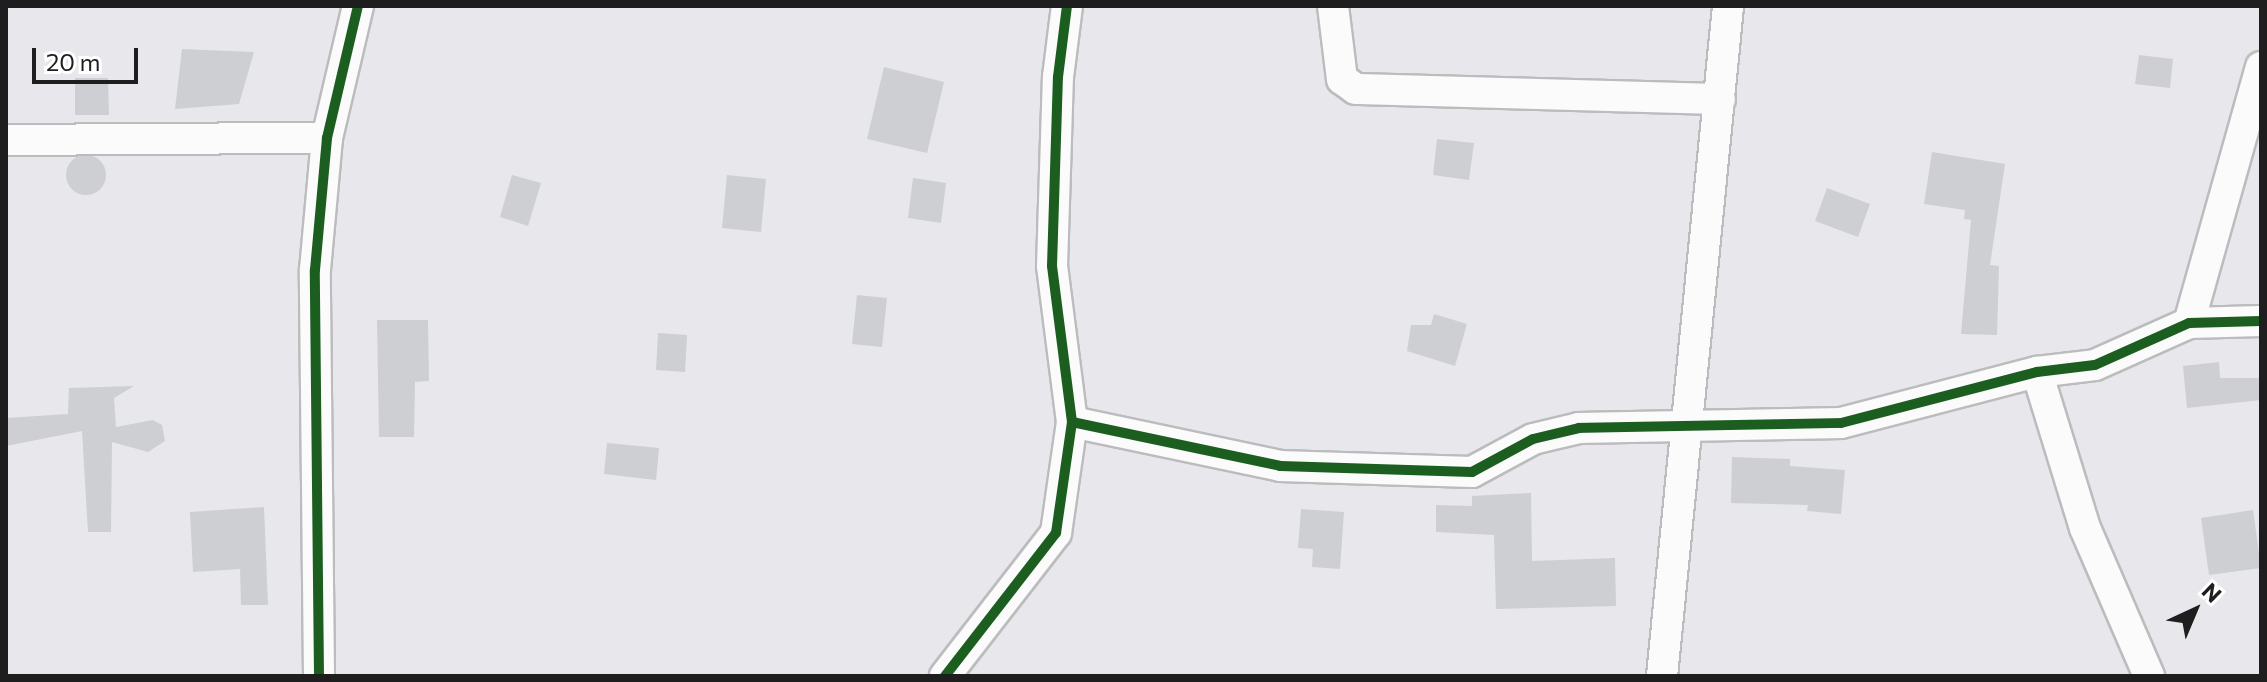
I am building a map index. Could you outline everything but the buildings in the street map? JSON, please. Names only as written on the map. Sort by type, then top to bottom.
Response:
[{"type":"street","points":[[319,676],[315,270],[327,138],[358,6]]},
{"type":"street","points":[[945,676],[1056,533],[1072,422],[1052,266],[1058,77],[1067,6]]},
{"type":"street","points":[[1333,6],[1342,79],[1356,89],[1720,99]]},
{"type":"street","points":[[1662,676],[1691,430],[1728,6]]},
{"type":"street","points":[[2189,323],[2261,67]]},
{"type":"street","points":[[6,140],[327,138]]},
{"type":"street","points":[[1072,422],[1280,466],[1472,472],[1533,439],[1579,428],[1627,424],[1691,430],[1841,423],[2037,372],[2095,365],[2189,323],[2261,321]]},
{"type":"street","points":[[2037,372],[2085,528],[2149,676]]},
{"type":"cycle path","points":[[319,676],[315,270],[327,138],[358,6]]},
{"type":"cycle path","points":[[945,676],[1056,533],[1072,422],[1052,266],[1058,77],[1067,6]]},
{"type":"cycle path","points":[[1072,422],[1280,466],[1472,472],[1533,439],[1579,428],[1841,423],[2037,372],[2095,365],[2189,323],[2261,321]]}]
